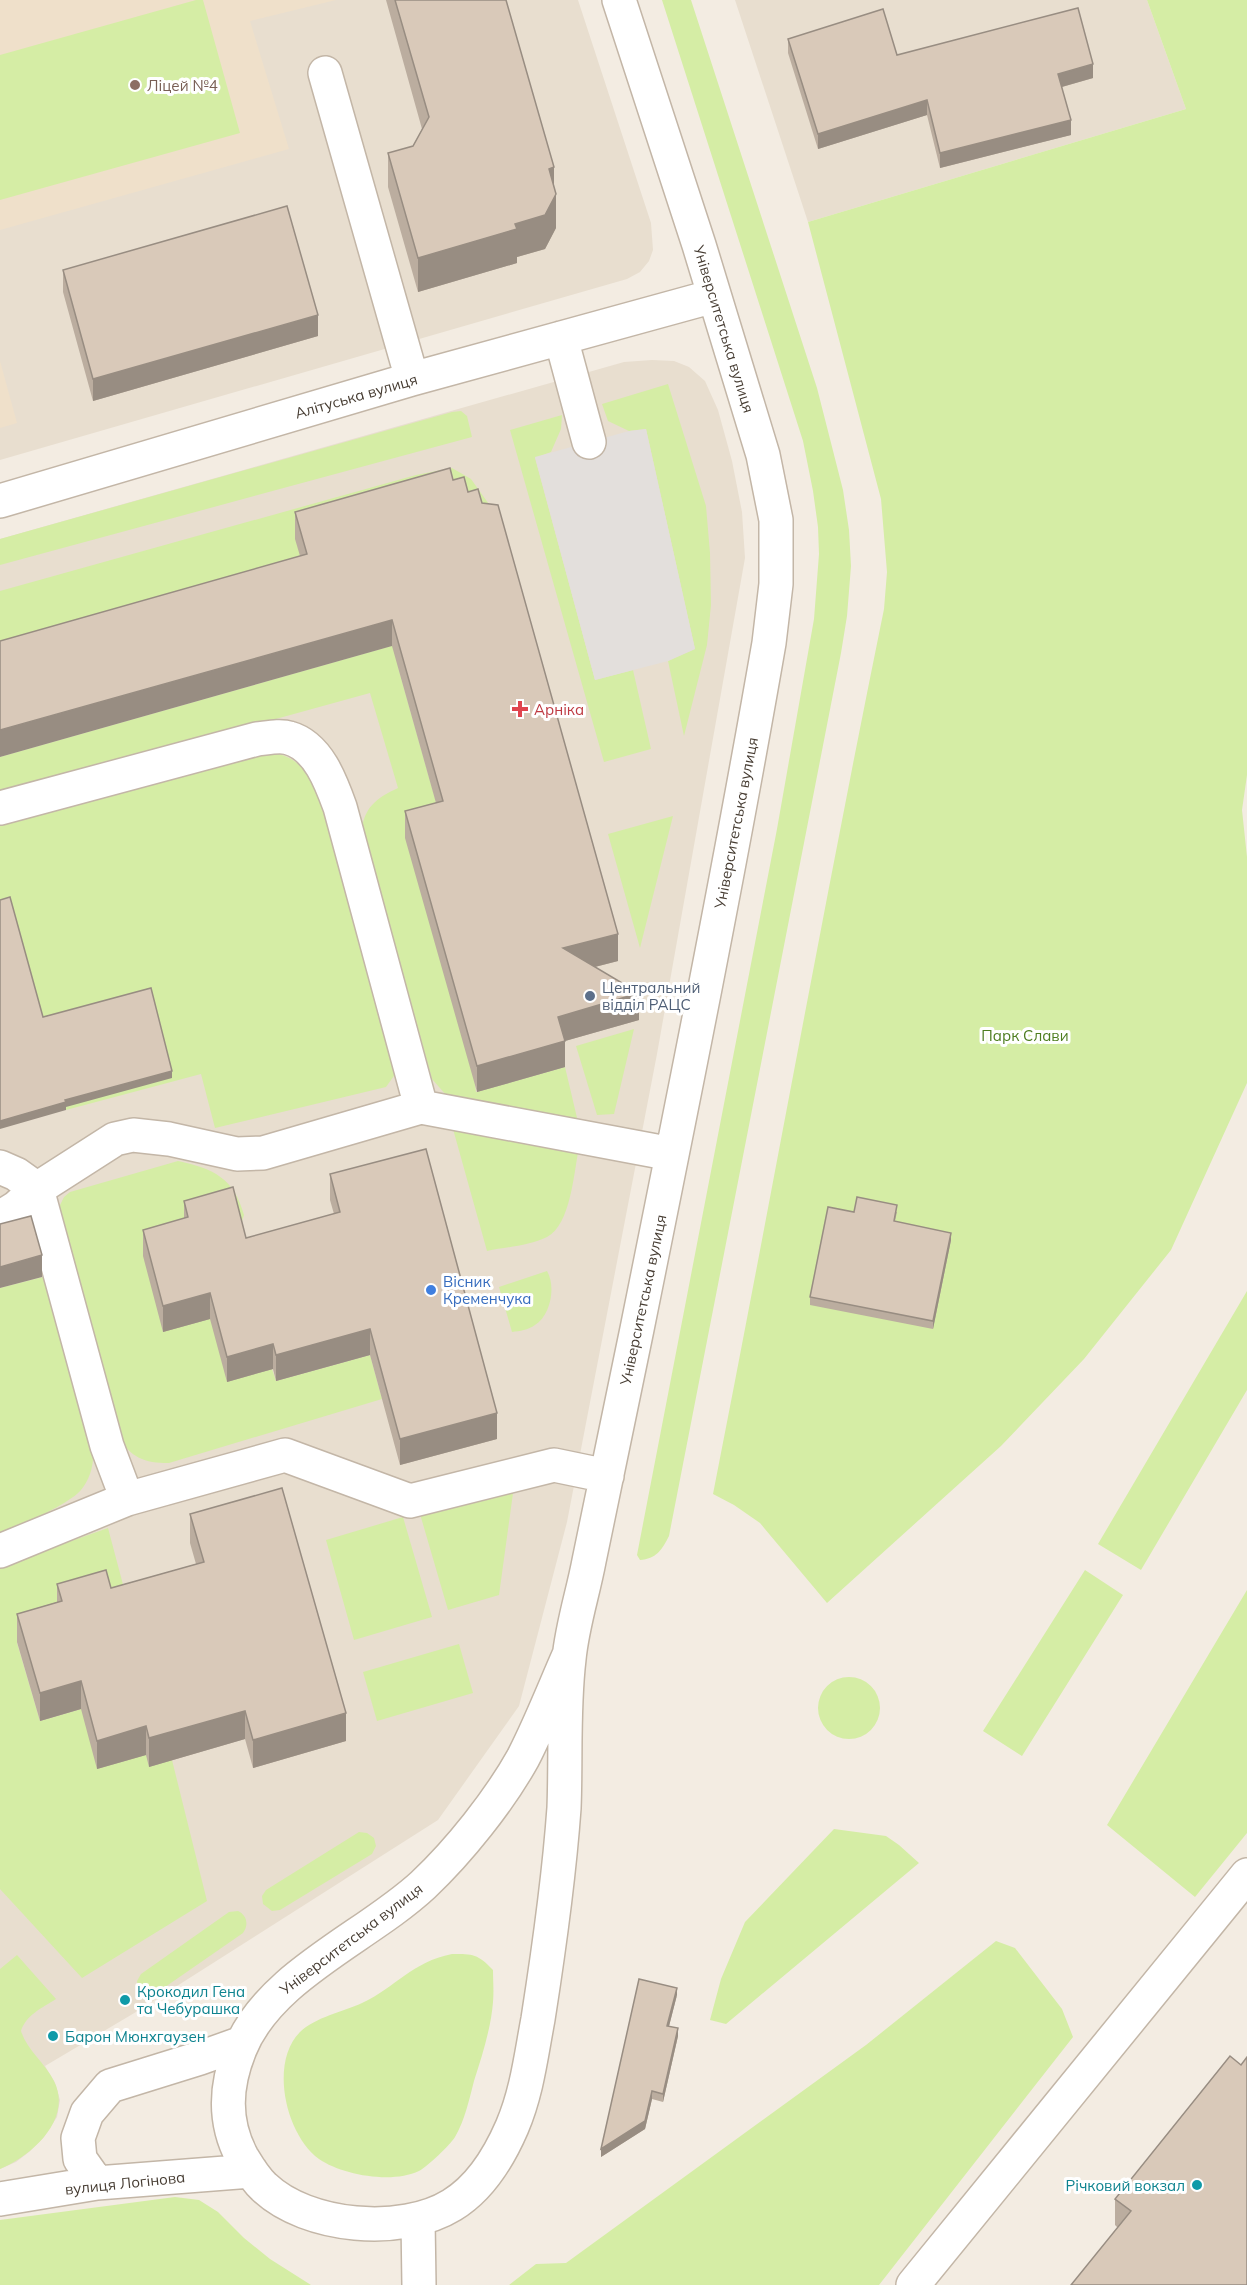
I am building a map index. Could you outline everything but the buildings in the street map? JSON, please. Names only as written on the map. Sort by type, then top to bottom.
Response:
[{"type":"street","name":"Університетська вулиця","points":[[569,1655],[525,1754],[497,1799],[444,1864],[398,1907],[280,1992],[242,2043],[227,2088],[231,2133],[251,2171],[264,2188],[282,2200],[336,2221],[360,2224],[388,2224],[418,2220],[452,2205],[474,2187],[495,2161],[512,2126],[525,2090],[548,1961],[563,1812],[569,1655],[672,1154],[769,644],[776,584],[776,520],[763,455],[619,0]]},
{"type":"street","points":[[325,73],[412,379]]},
{"type":"street","name":"Алітуська вулиця","points":[[0,500],[412,379],[714,296]]},
{"type":"street","points":[[561,338],[589,442]]},
{"type":"street","points":[[0,808],[257,739],[288,737],[302,743],[318,759],[330,779],[340,807],[421,1107]]},
{"type":"street","points":[[0,1218],[17,1207],[37,1189],[115,1139],[133,1135],[169,1139],[237,1154],[263,1153],[421,1107],[672,1154]]},
{"type":"street","points":[[0,1167],[16,1174],[37,1189],[107,1446],[127,1499]]},
{"type":"street","points":[[0,1551],[127,1499],[285,1455],[410,1501],[554,1465],[607,1476]]},
{"type":"street","points":[[913,2285],[1247,1875]]},
{"type":"street","points":[[97,2183],[80,2159],[78,2138],[87,2113],[110,2086],[242,2043]]},
{"type":"street","name":"вулиця Логінова","points":[[0,2199],[97,2183],[251,2171]]},
{"type":"street","points":[[418,2220],[419,2285]]},
{"type":"shaded area","points":[[0,0],[578,0],[651,223],[653,250],[649,261],[640,272],[627,279],[0,460]]},
{"type":"shaded area","name":"Ліцей №4","points":[[0,0],[336,0],[250,21],[289,149],[0,230]]},
{"type":"shaded area","points":[[735,0],[1147,0],[1186,109],[808,222]]},
{"type":"shaded area","points":[[0,361],[17,423],[0,428]]},
{"type":"shaded area","points":[[674,361],[689,367],[705,381],[718,410],[732,461],[742,512],[745,558],[657,1054],[567,1522],[519,1706],[438,1820],[136,2012],[45,2066],[55,2083],[60,2100],[57,2117],[44,2137],[29,2152],[16,2162],[0,2169],[0,539],[624,362]]},
{"type":"shaded area","points":[[646,429],[695,649],[668,661],[595,680],[535,457],[629,431]]},
{"type":"green space","name":"Ліцей №4","points":[[196,0],[203,0],[240,133],[0,200],[0,55]]},
{"type":"green space","points":[[662,0],[691,0],[817,388],[843,490],[851,566],[841,653],[669,1536],[658,1553],[640,1560],[637,1555],[777,829],[814,619],[819,554],[813,491],[803,441]]},
{"type":"green space","name":"Парк Слави","points":[[1147,0],[1247,0],[1247,775],[1242,810],[1247,857],[1247,1083],[1171,1250],[1084,1359],[1001,1446],[827,1603],[760,1523],[713,1494],[884,609],[887,572],[881,499],[808,222],[1186,109]]},
{"type":"green space","points":[[668,384],[706,506],[710,553],[711,605],[707,645],[684,736],[668,661],[695,649],[646,429],[629,431],[608,421],[602,404]]},
{"type":"green space","points":[[461,411],[467,416],[472,437],[0,565],[0,539]]},
{"type":"green space","points":[[562,415],[561,429],[551,452],[535,458],[595,680],[633,670],[651,749],[604,762],[510,430]]},
{"type":"green space","points":[[452,468],[471,479],[491,507],[309,588],[0,668],[0,591],[416,475]]},
{"type":"green space","points":[[402,643],[398,667],[443,827],[476,1092],[565,1067],[578,1122],[446,1095],[432,1079],[362,827],[370,807],[398,788],[370,693],[0,795],[0,757]]},
{"type":"green space","points":[[260,751],[276,753],[295,761],[310,778],[322,801],[396,1073],[386,1087],[215,1128],[201,1074],[66,1110],[0,908],[0,822]]},
{"type":"green space","points":[[673,816],[640,948],[608,834]]},
{"type":"green space","points":[[634,1029],[614,1114],[597,1115],[576,1046]]},
{"type":"green space","points":[[453,1129],[579,1147],[566,1210],[555,1231],[533,1242],[487,1251]]},
{"type":"green space","points":[[178,1161],[202,1168],[221,1177],[235,1192],[244,1215],[210,1319],[270,1363],[276,1381],[370,1355],[382,1399],[169,1463],[145,1460],[128,1450],[118,1436],[58,1209],[64,1197],[70,1192]]},
{"type":"green space","points":[[547,1271],[550,1277],[551,1292],[545,1314],[532,1327],[512,1332],[499,1287]]},
{"type":"green space","points":[[43,1277],[93,1451],[93,1461],[87,1481],[75,1495],[55,1508],[0,1536],[0,1288]]},
{"type":"green space","points":[[1247,1291],[1247,1390],[1141,1570],[1098,1544]]},
{"type":"green space","points":[[514,1486],[499,1595],[448,1610],[420,1514]]},
{"type":"green space","points":[[403,1517],[432,1617],[354,1640],[326,1540]]},
{"type":"green space","points":[[108,1528],[130,1611],[17,1643],[40,1721],[81,1709],[146,1755],[172,1760],[207,1901],[82,1978],[0,1889],[0,1566]]},
{"type":"green space","points":[[1085,1570],[1123,1595],[1022,1756],[983,1731]]},
{"type":"green space","points":[[1247,1590],[1247,1833],[1195,1897],[1107,1825]]},
{"type":"green space","points":[[459,1644],[473,1693],[377,1721],[363,1672]]},
{"type":"green space","points":[[849,1677],[861,1679],[871,1686],[878,1696],[880,1708],[878,1720],[871,1730],[861,1737],[849,1739],[837,1737],[827,1730],[820,1720],[818,1708],[820,1696],[827,1686],[837,1679]]},
{"type":"green space","points":[[834,1829],[886,1836],[919,1863],[726,2024],[710,2020],[721,1979],[745,1922]]},
{"type":"green space","points":[[359,1832],[367,1833],[374,1838],[376,1846],[372,1854],[280,1910],[272,1911],[263,1904],[262,1896],[266,1890]]},
{"type":"green space","points":[[238,1911],[246,1920],[243,1933],[155,1994],[144,1994],[138,1989],[137,1981],[141,1974],[229,1912]]},
{"type":"green space","points":[[996,1941],[1015,1948],[1062,2009],[1073,2037],[879,2285],[509,2285],[536,2264],[566,2263],[866,2045]]},
{"type":"green space","points":[[452,1954],[479,1958],[493,1970],[492,2012],[486,2042],[466,2110],[455,2137],[428,2165],[408,2175],[368,2176],[329,2165],[319,2159],[307,2148],[290,2116],[284,2079],[285,2062],[291,2045],[300,2032],[314,2022],[362,2003],[426,1963]]},
{"type":"green space","points":[[17,1955],[56,1999],[31,2016],[21,2031],[27,2044],[54,2081],[58,2095],[58,2109],[54,2122],[36,2145],[25,2155],[0,2169],[0,1969]]},
{"type":"green space","points":[[175,2197],[199,2200],[218,2212],[244,2238],[270,2259],[311,2285],[0,2285],[0,2220]]},
{"type":"place","name":"Ліцей №4","points":[[135,85]]},
{"type":"place","name":"Арніка","points":[[520,709]]},
{"type":"place","name":"Центральний відділ РАЦС","points":[[590,996]]},
{"type":"place","name":"Вісник Кременчука","points":[[431,1290]]},
{"type":"place","name":"Крокодил Гена та Чебурашка","points":[[125,2000]]},
{"type":"place","name":"Барон Мюнхгаузен","points":[[53,2036]]},
{"type":"place","name":"Річковий вокзал","points":[[1197,2185]]}]
